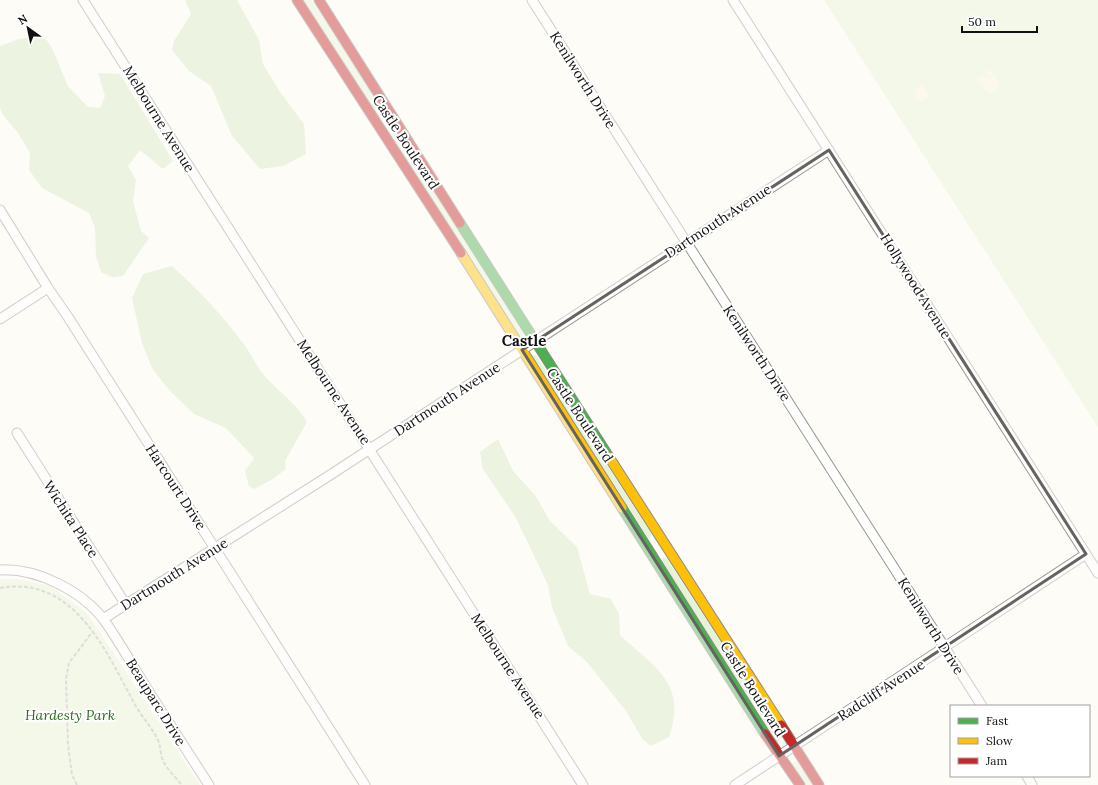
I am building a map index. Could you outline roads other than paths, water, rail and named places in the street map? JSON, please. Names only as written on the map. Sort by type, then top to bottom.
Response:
[{"type":"street","name":"Melbourne Avenue","points":[[83,0],[583,785]]},
{"type":"street","name":"Castle Boulevard","points":[[297,0],[522,350],[779,756],[800,785]]},
{"type":"street","name":"Castle Boulevard","points":[[320,0],[663,543],[819,785]]},
{"type":"street","name":"Kenilworth Drive","points":[[532,0],[981,705]]},
{"type":"street","name":"Hollywood Avenue","points":[[733,0],[1098,573]]},
{"type":"street","points":[[378,125],[392,116]]},
{"type":"street","name":"Dartmouth Avenue","points":[[103,619],[370,449],[829,150]]},
{"type":"street","name":"Harcourt Drive","points":[[0,210],[48,288],[68,317],[365,785]]},
{"type":"street","points":[[0,319],[48,288]]},
{"type":"street","name":"Wichita Place","points":[[17,432],[126,605]]},
{"type":"street","points":[[650,551],[663,543]]},
{"type":"street","name":"Radcliff Avenue","points":[[735,785],[1086,554]]},
{"type":"street","name":"Beauparc Drive","points":[[0,570],[23,572],[41,576],[59,584],[76,594],[103,619],[209,785]]},
{"type":"district","name":"Castle","points":[[524,341]]},
{"type":"park label","name":"Hardesty Park","points":[[70,715]]}]
